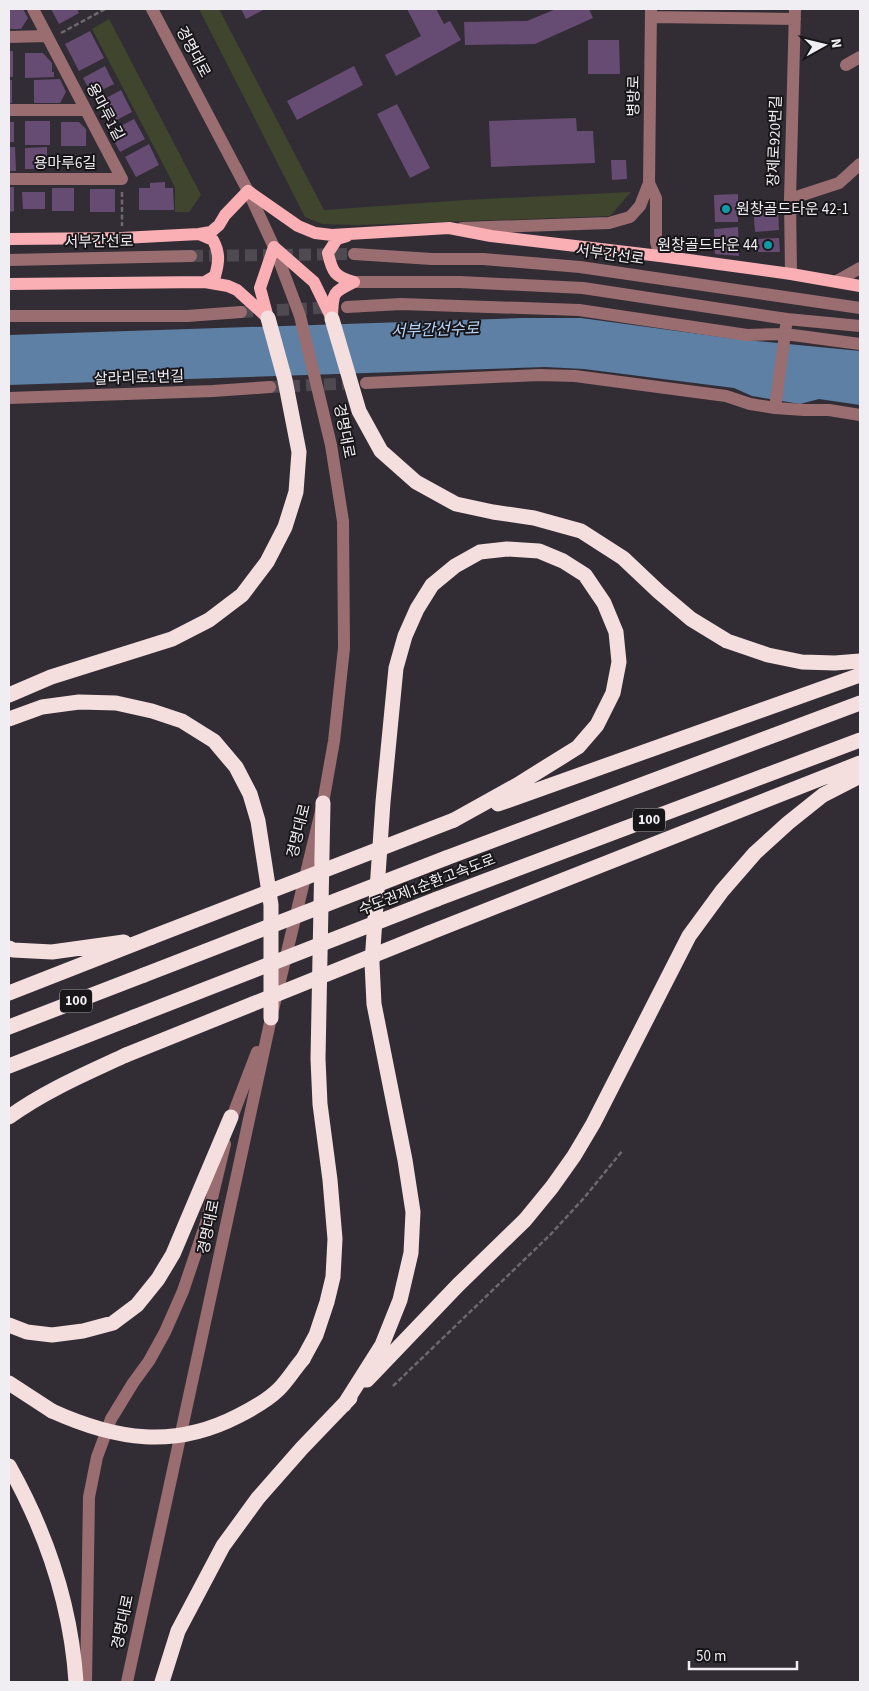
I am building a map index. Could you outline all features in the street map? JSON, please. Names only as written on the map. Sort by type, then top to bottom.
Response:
[{"type":"highway","points":[[9,695],[52,677],[172,639],[209,620],[242,595],[268,562],[285,527],[296,492],[299,452],[285,380],[268,318]]},
{"type":"highway","points":[[332,319],[359,410],[381,451],[416,482],[456,504],[534,518],[581,531],[623,558],[691,619],[727,640],[768,655],[802,662],[834,664],[860,661]]},
{"type":"highway","points":[[344,1405],[382,1345],[400,1300],[411,1253],[413,1212],[405,1160],[374,1004],[372,963],[383,802],[396,668],[405,636],[417,609],[432,586],[456,566],[480,552],[507,549],[539,551],[563,561],[585,576],[604,603],[616,632],[619,662],[613,694],[597,726],[578,747],[517,785],[454,820]]},
{"type":"highway","points":[[9,993],[454,820],[860,675]]},
{"type":"highway","points":[[9,719],[42,707],[79,702],[116,703],[152,710],[182,721],[214,741],[236,767],[250,794],[258,822],[271,905],[271,1018]]},
{"type":"highway","name":"수도권제1순환고속도로","points":[[9,1027],[446,858],[860,703]]},
{"type":"highway","name":"수도권제1순환고속도로","points":[[9,1066],[437,899],[860,740]]},
{"type":"highway","points":[[9,1118],[28,1103],[61,1085],[126,1055],[860,763]]},
{"type":"highway","points":[[162,1682],[178,1631],[223,1546],[258,1498],[302,1448],[458,1285],[525,1220],[574,1156],[593,1124],[688,936],[722,890],[755,853],[788,823],[823,796],[860,776]]},
{"type":"highway","points":[[9,1383],[52,1411],[81,1424],[117,1434],[156,1438],[187,1434],[216,1428],[252,1409],[279,1389],[303,1359],[316,1335],[333,1277],[335,1239],[330,1180],[320,1104],[318,1059],[323,803]]},
{"type":"highway","points":[[9,948],[13,950],[52,952],[152,937]]},
{"type":"highway","points":[[9,1325],[27,1332],[52,1335],[83,1331],[112,1323],[137,1305],[158,1279],[173,1254],[231,1116]]},
{"type":"highway","points":[[9,1466],[22,1489],[55,1569],[66,1614],[76,1682]]},
{"type":"main road","points":[[9,239],[122,238],[211,232],[248,191],[298,226],[316,233],[332,235],[356,232],[449,228],[491,236],[791,274],[860,286]]},
{"type":"main road","points":[[354,282],[341,278],[332,269],[328,253],[337,239],[356,232]]},
{"type":"main road","points":[[199,234],[214,240],[220,262],[215,276],[205,282]]},
{"type":"main road","points":[[268,318],[260,288],[274,248],[314,282],[332,319]]},
{"type":"main road","points":[[9,284],[205,282],[228,286],[237,290],[268,318]]},
{"type":"main road","points":[[332,319],[333,297],[336,291],[354,282]]},
{"type":"street","name":"용마루1길","points":[[33,9],[122,179]]},
{"type":"street","name":"경명대로","points":[[127,1682],[271,1018],[323,803],[334,740],[344,648],[343,521],[331,445],[300,316],[274,248],[248,191],[152,9]]},
{"type":"street","points":[[651,13],[795,14]]},
{"type":"street","name":"병방로","points":[[650,183],[651,13]]},
{"type":"street","name":"장제로920번길","points":[[791,274],[790,199],[795,14]]},
{"type":"street","points":[[9,37],[47,36]]},
{"type":"street","points":[[846,65],[860,57]]},
{"type":"street","points":[[9,110],[85,110]]},
{"type":"street","points":[[790,199],[838,183],[860,164]]},
{"type":"street","name":"용마루6길","points":[[9,179],[122,179]]},
{"type":"street","points":[[449,228],[609,223],[630,217],[640,206],[650,183]]},
{"type":"street","points":[[650,183],[656,198],[656,242],[660,256]]},
{"type":"street","name":"서부간선로","points":[[354,254],[432,259],[483,259],[580,267],[860,308]]},
{"type":"street","name":"서부간선로","points":[[9,260],[191,256]]},
{"type":"street","points":[[837,281],[860,268]]},
{"type":"street","points":[[354,282],[460,282],[583,288],[787,319],[860,326]]},
{"type":"street","points":[[347,307],[401,304],[579,310],[747,335],[860,344]]},
{"type":"street","points":[[9,316],[186,316],[241,312]]},
{"type":"street","points":[[775,405],[787,319]]},
{"type":"street","points":[[366,383],[538,375],[574,376],[726,396],[750,404],[775,405],[804,410],[829,410],[860,415]]},
{"type":"street","name":"살라리로1번길","points":[[9,398],[213,391],[270,387]]},
{"type":"street","points":[[86,1682],[89,1497],[97,1457],[111,1419],[149,1361],[165,1332],[183,1291],[206,1223],[231,1116],[271,1018]]},
{"type":"path","points":[[47,36],[59,34],[105,9]]},
{"type":"path","points":[[122,179],[122,238]]},
{"type":"path","points":[[393,1386],[550,1235],[624,1150]]},
{"type":"green space","points":[[199,9],[219,9],[324,210],[466,200],[631,192],[610,216],[357,225],[322,224],[305,217]]},
{"type":"green space","points":[[109,19],[201,195],[189,212],[175,212],[175,187],[92,29]]},
{"type":"water","name":"서부간선수로","points":[[523,318],[581,318],[736,339],[860,351],[860,405],[819,399],[800,404],[752,396],[734,388],[584,369],[545,367],[9,385],[9,335]]},
{"type":"building","points":[[9,9],[23,9],[28,18],[21,29],[9,29]]},
{"type":"building","points":[[51,9],[77,9],[79,13],[59,24]]},
{"type":"building","points":[[241,9],[265,9],[246,19]]},
{"type":"building","points":[[407,9],[436,9],[444,24],[450,21],[461,40],[396,76],[385,55],[421,36]]},
{"type":"building","points":[[556,9],[589,9],[593,18],[535,44],[465,45],[464,22],[527,21]]},
{"type":"building","points":[[90,31],[104,58],[79,71],[65,44]]},
{"type":"building","points":[[588,40],[619,40],[620,74],[588,74]]},
{"type":"building","points":[[9,51],[13,51],[13,77],[9,77]]},
{"type":"building","points":[[25,53],[43,53],[52,63],[54,77],[25,78]]},
{"type":"building","points":[[105,66],[114,84],[92,95],[83,78]]},
{"type":"building","points":[[354,66],[363,85],[297,120],[287,101]]},
{"type":"building","points":[[60,79],[66,92],[60,103],[34,103],[34,80]]},
{"type":"building","points":[[9,80],[12,80],[12,103],[9,103]]},
{"type":"building","points":[[121,90],[132,112],[109,124],[97,103]]},
{"type":"building","points":[[397,104],[430,168],[410,178],[377,114]]},
{"type":"building","points":[[576,118],[577,131],[593,131],[595,163],[491,167],[489,121]]},
{"type":"building","points":[[134,119],[145,139],[120,152],[109,132]]},
{"type":"building","points":[[25,121],[50,121],[50,145],[25,145]]},
{"type":"building","points":[[9,122],[14,122],[14,142],[9,142]]},
{"type":"building","points":[[61,122],[79,122],[86,129],[86,146],[61,146]]},
{"type":"building","points":[[149,144],[159,165],[136,177],[125,157]]},
{"type":"building","points":[[9,147],[15,147],[16,171],[9,171]]},
{"type":"building","points":[[47,147],[47,169],[25,169],[25,148]]},
{"type":"building","points":[[611,160],[626,160],[627,179],[612,180]]},
{"type":"building","points":[[165,182],[165,188],[173,188],[174,210],[139,210],[139,188],[150,188],[150,183]]},
{"type":"building","points":[[9,187],[14,187],[14,211],[9,212]]},
{"type":"building","points":[[52,188],[74,188],[74,211],[52,211]]},
{"type":"building","points":[[90,189],[115,189],[115,212],[90,212]]},
{"type":"building","points":[[22,192],[45,192],[45,209],[23,209]]},
{"type":"building","name":"원창골드타운 42-1","points":[[738,194],[738,222],[715,222],[714,195]]},
{"type":"building","points":[[753,205],[778,207],[779,230],[755,232]]},
{"type":"building","name":"원창골드타운 42-1","points":[[738,227],[739,256],[715,254],[714,229]]},
{"type":"building","name":"원창골드타운 44","points":[[779,238],[780,252],[756,252],[756,239]]},
{"type":"tunnel","points":[[191,256],[354,254]]},
{"type":"tunnel","points":[[241,312],[336,307]]},
{"type":"tunnel","points":[[270,387],[358,383]]},
{"type":"place","name":"원창골드타운 42-1","points":[[726,209]]},
{"type":"place","name":"원창골드타운 44","points":[[768,245]]}]
